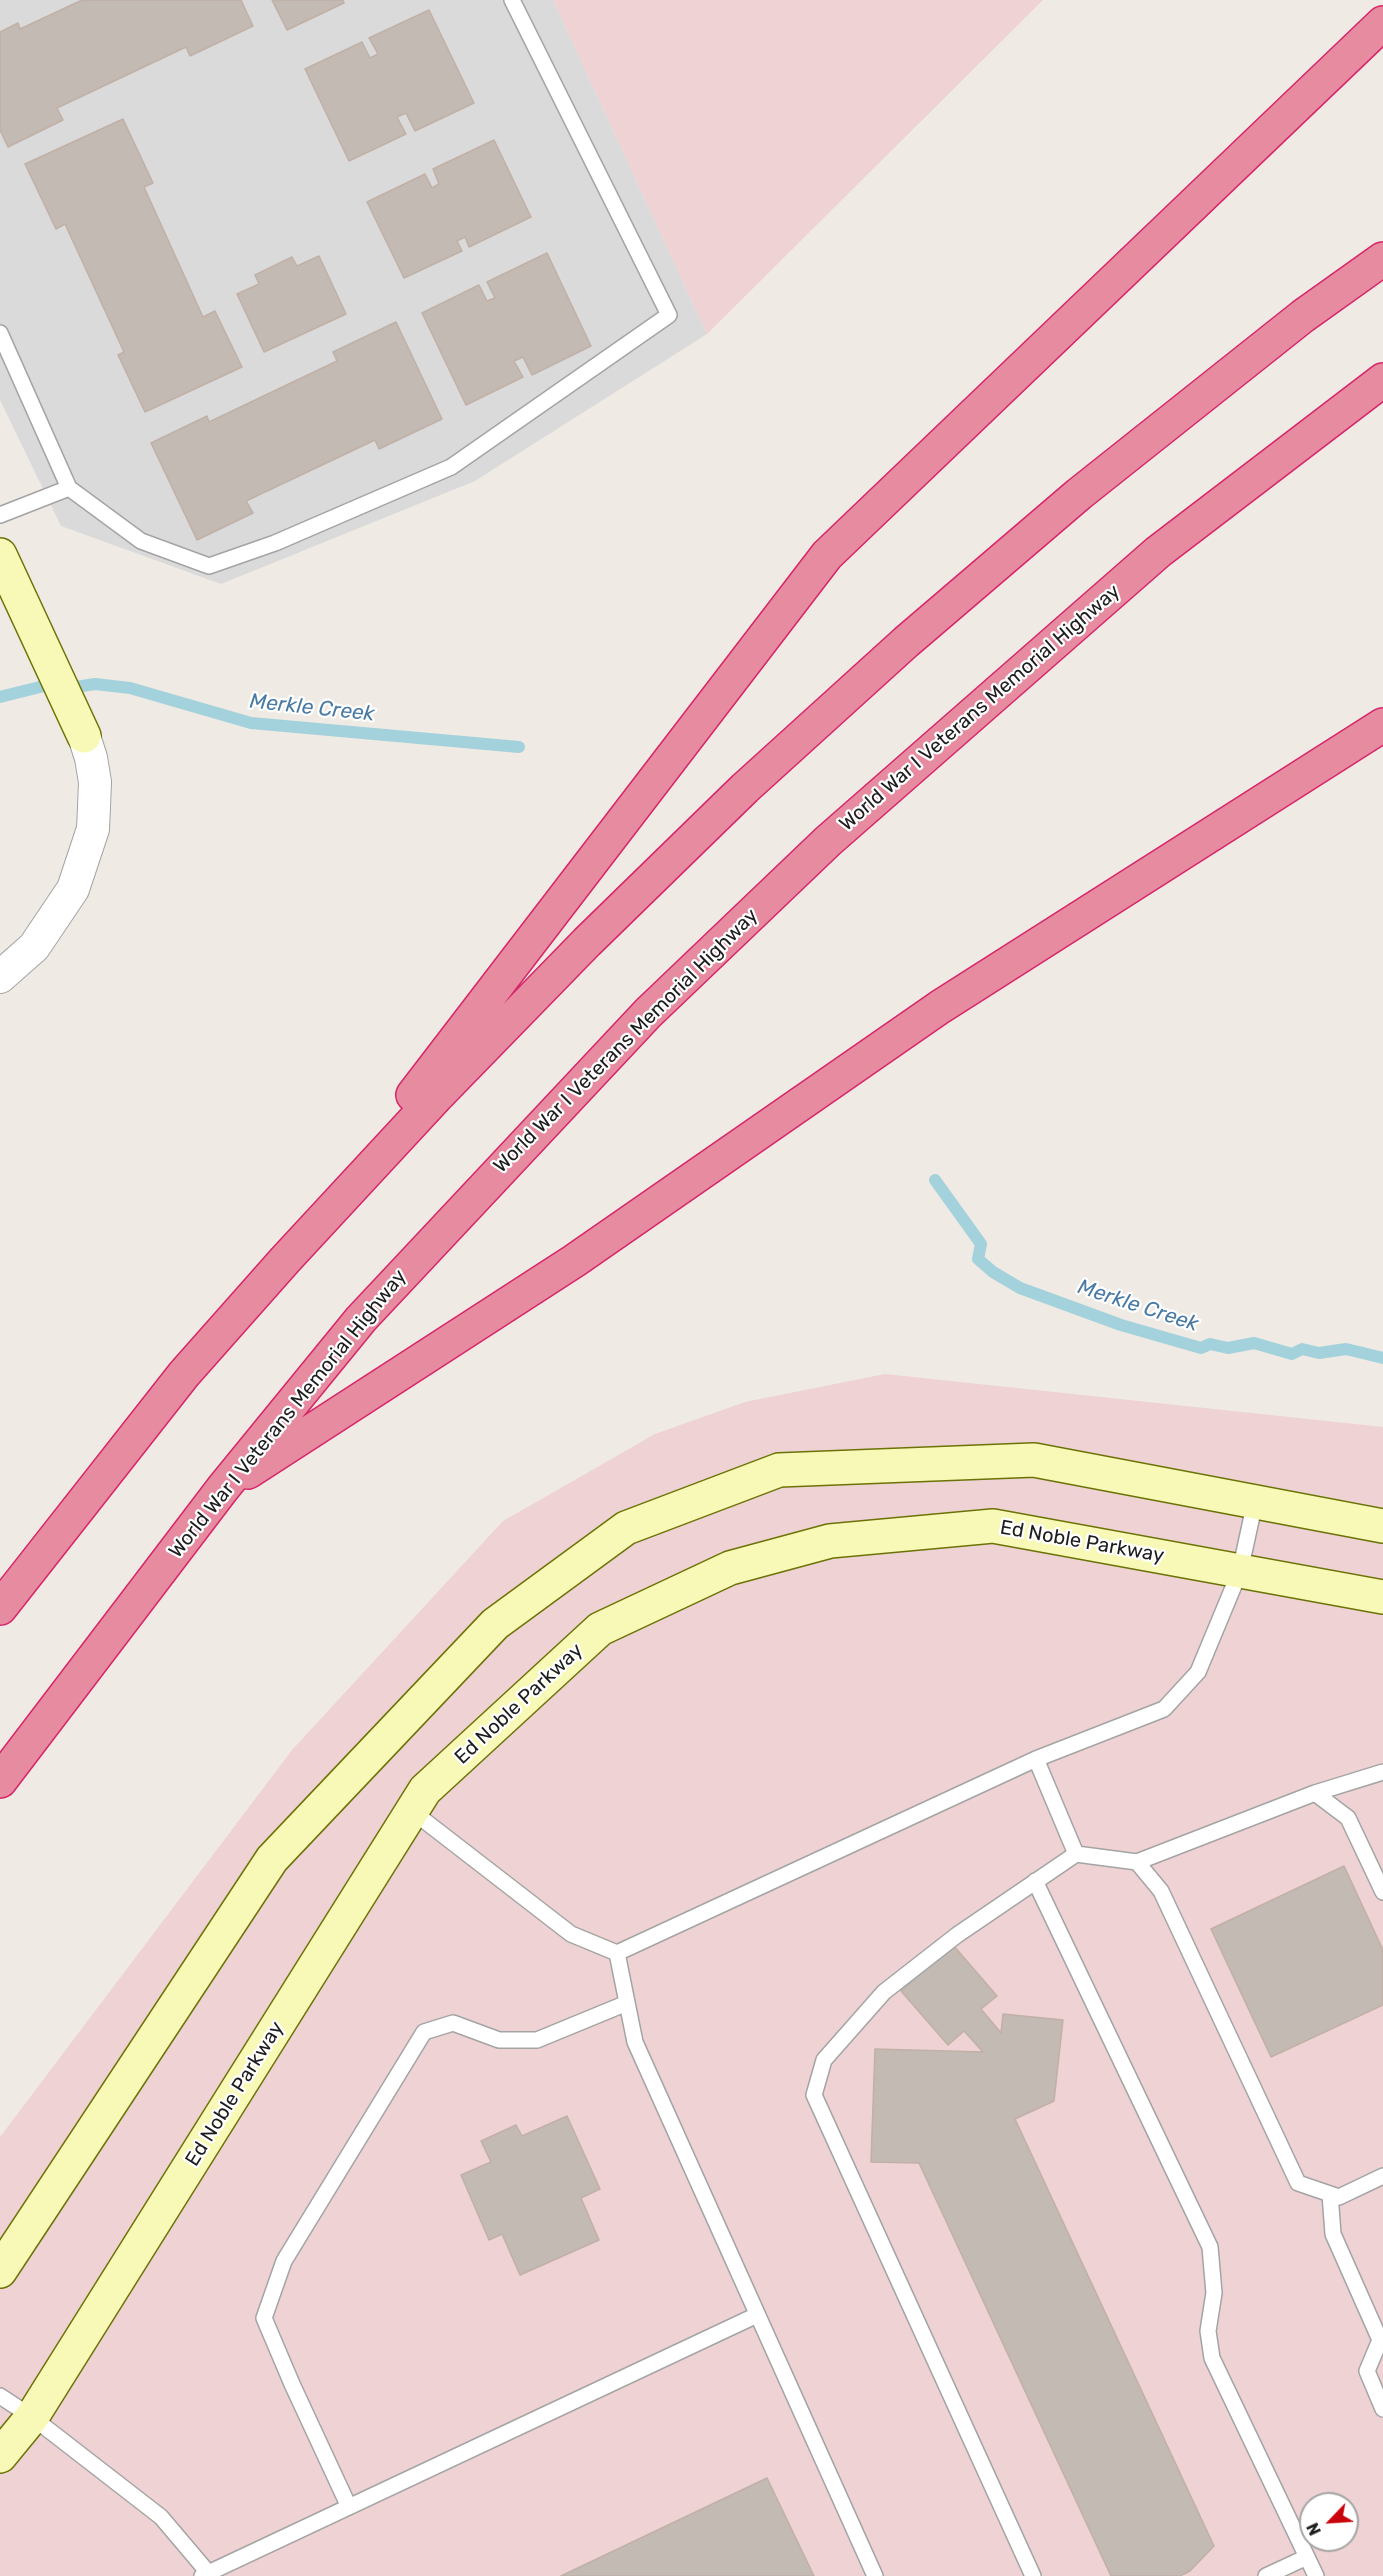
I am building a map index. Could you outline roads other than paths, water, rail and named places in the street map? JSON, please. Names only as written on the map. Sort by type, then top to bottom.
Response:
[{"type":"highway","points":[[285,1260],[827,555],[1383,23]]},
{"type":"highway","points":[[0,1608],[184,1374],[285,1260],[444,1089],[587,942],[745,788],[906,642],[1079,494],[1303,316],[1383,260]]},
{"type":"highway","name":"World War I Veterans Memorial Highway","points":[[0,1781],[224,1488],[361,1319],[492,1176],[648,1013],[820,849],[1158,552],[1383,380]]},
{"type":"highway","points":[[224,1488],[574,1261],[940,1007],[1383,725]]},
{"type":"main road","points":[[0,555],[84,736]]},
{"type":"main road","points":[[0,2271],[272,1859],[495,1624],[626,1528],[779,1470],[1034,1460],[1383,1526]]},
{"type":"main road","name":"Ed Noble Parkway","points":[[0,2456],[32,2417],[425,1790],[600,1629],[730,1568],[830,1541],[993,1526],[1383,1597]]},
{"type":"street","points":[[0,977],[34,947],[63,905],[76,879],[93,830],[95,782],[84,736]]},
{"type":"lane","points":[[0,333],[69,488],[141,541],[209,566],[274,543],[451,467],[669,315],[512,0]]},
{"type":"lane","points":[[0,515],[69,488]]},
{"type":"lane","points":[[412,1811],[571,1934],[617,1953],[1036,1759],[1164,1709],[1198,1672],[1240,1571],[1255,1502]]},
{"type":"lane","points":[[1036,1759],[1076,1854]]},
{"type":"lane","points":[[1033,2576],[814,2095],[824,2060],[884,1992],[957,1935],[1076,1854],[1137,1862],[1315,1793],[1383,1772]]},
{"type":"lane","points":[[1315,1793],[1348,1818],[1383,1892]]},
{"type":"lane","points":[[1137,1862],[1161,1891],[1298,2183],[1339,2197],[1383,2176]]},
{"type":"lane","points":[[1035,1881],[1210,2247],[1214,2293],[1208,2331],[1212,2358],[1316,2576]]},
{"type":"lane","points":[[617,1953],[634,2042],[875,2576]]},
{"type":"lane","points":[[349,2507],[264,2318],[284,2261],[424,2032],[453,2023],[499,2040],[537,2040],[627,2003]]},
{"type":"lane","points":[[1330,2194],[1333,2234],[1381,2339],[1367,2371],[1383,2409]]},
{"type":"lane","points":[[0,2396],[32,2417],[161,2517],[207,2575],[758,2315]]},
{"type":"lane","points":[[1266,2576],[1307,2557]]},
{"type":"waterway","name":"Merkle Creek","points":[[0,697],[52,684],[69,688],[95,684],[130,688],[251,723],[519,747]]},
{"type":"waterway","name":"Merkle Creek","points":[[935,1180],[981,1244],[978,1259],[993,1272],[1020,1288],[1121,1325],[1201,1348],[1210,1344],[1228,1348],[1254,1343],[1292,1354],[1302,1349],[1319,1353],[1346,1349],[1383,1358]]}]
